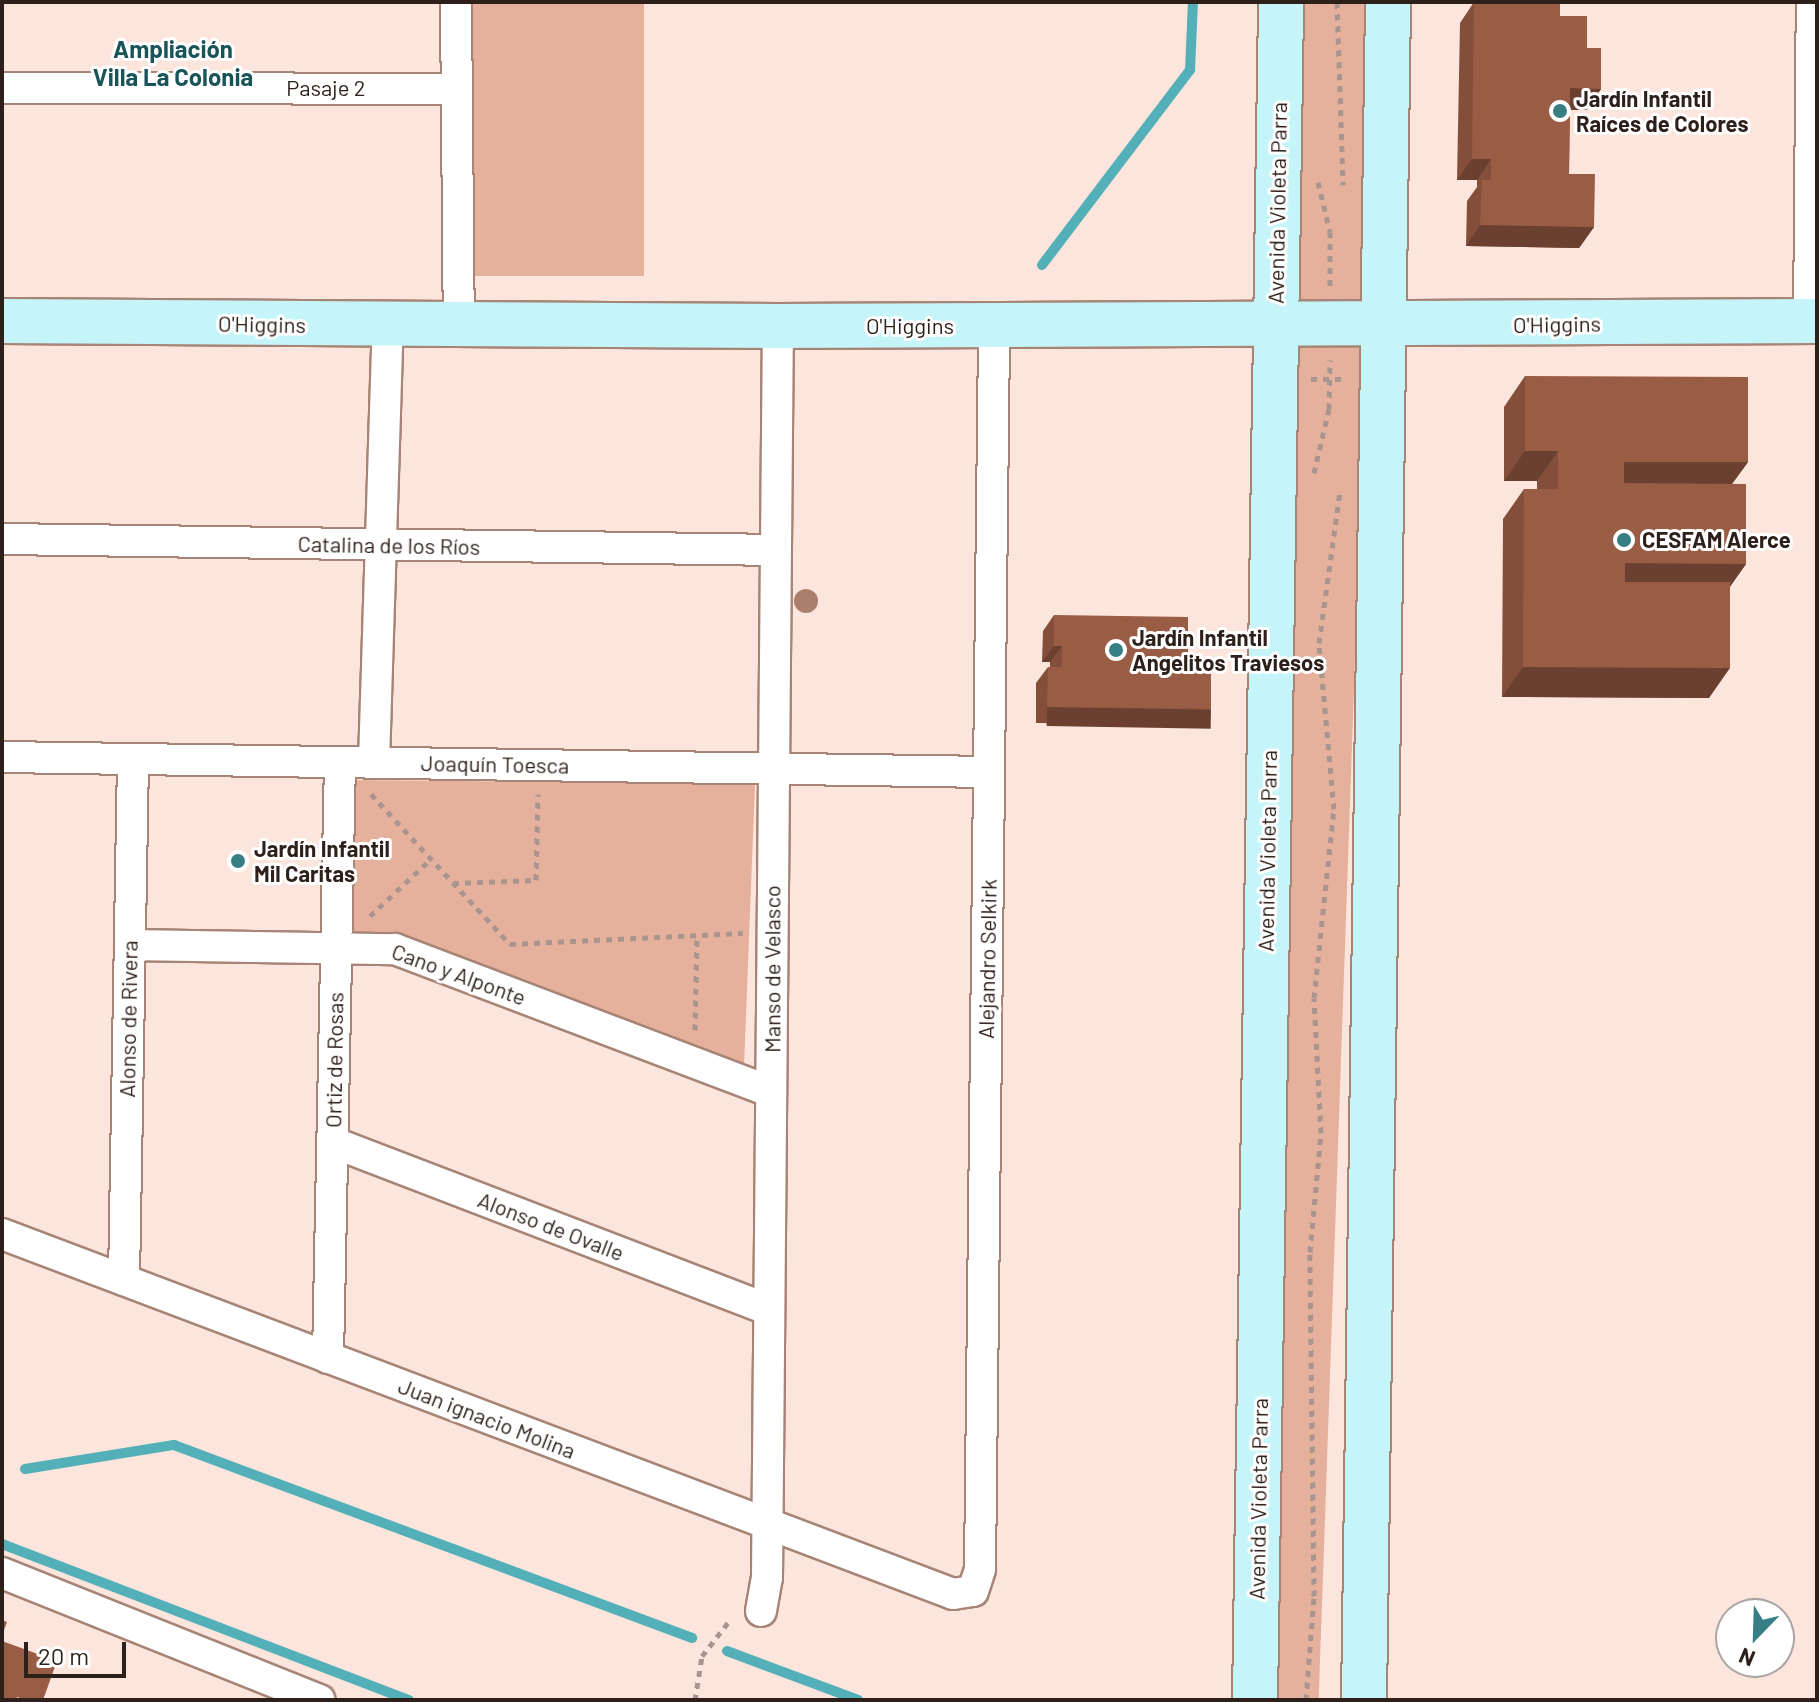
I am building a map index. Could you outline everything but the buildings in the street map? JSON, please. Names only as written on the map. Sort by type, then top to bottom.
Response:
[{"type":"main road","name":"Avenida Violeta Parra","points":[[1255,1700],[1281,2]]},
{"type":"main road","points":[[1364,1700],[1358,383],[1383,326],[1388,2]]},
{"type":"main road","name":"O'Higgins","points":[[2,321],[388,326],[1383,326],[1813,321]]},
{"type":"street","points":[[456,2],[459,326]]},
{"type":"street","points":[[1812,2],[1813,321]]},
{"type":"street","name":"Pasaje 2","points":[[2,88],[457,89]]},
{"type":"street","points":[[374,762],[388,326]]},
{"type":"street","name":"Manso de Velasco","points":[[761,1611],[767,1524],[778,326]]},
{"type":"street","name":"Alejandro Selkirk","points":[[973,1591],[980,1569],[994,326]]},
{"type":"street","name":"Catalina de los Ríos","points":[[2,539],[776,550]]},
{"type":"street","name":"Joaquín Toesca","points":[[2,757],[989,772]]},
{"type":"street","name":"Alonso de Rivera","points":[[124,1280],[133,759]]},
{"type":"street","name":"Ortiz de Rosas","points":[[328,1358],[340,762]]},
{"type":"street","name":"Cano y Alponte","points":[[130,945],[337,946],[408,952],[771,1092]]},
{"type":"street","name":"Alonso de Ovalle","points":[[332,1142],[769,1310]]},
{"type":"street","name":"Juan ignacio Molina","points":[[2,1234],[953,1594],[973,1591]]},
{"type":"street","points":[[2,1573],[320,1700]]},
{"type":"path","points":[[1337,2],[1343,188]]},
{"type":"path","points":[[1274,378],[1358,383]]},
{"type":"path","points":[[1306,1700],[1314,1596],[1310,1252],[1321,1133],[1314,998],[1334,809],[1319,643],[1341,482]]},
{"type":"path","points":[[340,762],[510,944],[772,932]]},
{"type":"path","points":[[453,883],[536,880],[538,765]]},
{"type":"path","points":[[337,946],[431,859]]},
{"type":"path","points":[[695,1062],[697,935]]},
{"type":"path","points":[[695,1700],[707,1648],[733,1618],[761,1611]]},
{"type":"shaded area","points":[[468,2],[644,2],[644,276],[468,276]]},
{"type":"shaded area","points":[[1296,2],[1372,2],[1372,305],[1296,305]]},
{"type":"shaded area","points":[[1296,343],[1366,345],[1319,1700],[1249,1699]]},
{"type":"shaded area","points":[[352,780],[755,784],[744,1067],[349,935]]},
{"type":"waterway","points":[[1042,265],[1190,70],[1193,2]]},
{"type":"waterway","points":[[25,1469],[174,1445],[692,1638]]},
{"type":"waterway","points":[[2,1544],[409,1700]]},
{"type":"waterway","points":[[727,1651],[858,1700]]},
{"type":"place","name":"Jardín Infantil Raíces de Colores","points":[[1560,111]]},
{"type":"place","name":"CESFAM Alerce","points":[[1624,540]]},
{"type":"place","name":"Jardín Infantil Angelitos Traviesos","points":[[1116,650]]},
{"type":"place","name":"Jardín Infantil Mil Caritas","points":[[238,861]]},
{"type":"district","name":"Ampliación Villa La Colonia","points":[[173,63]]}]
